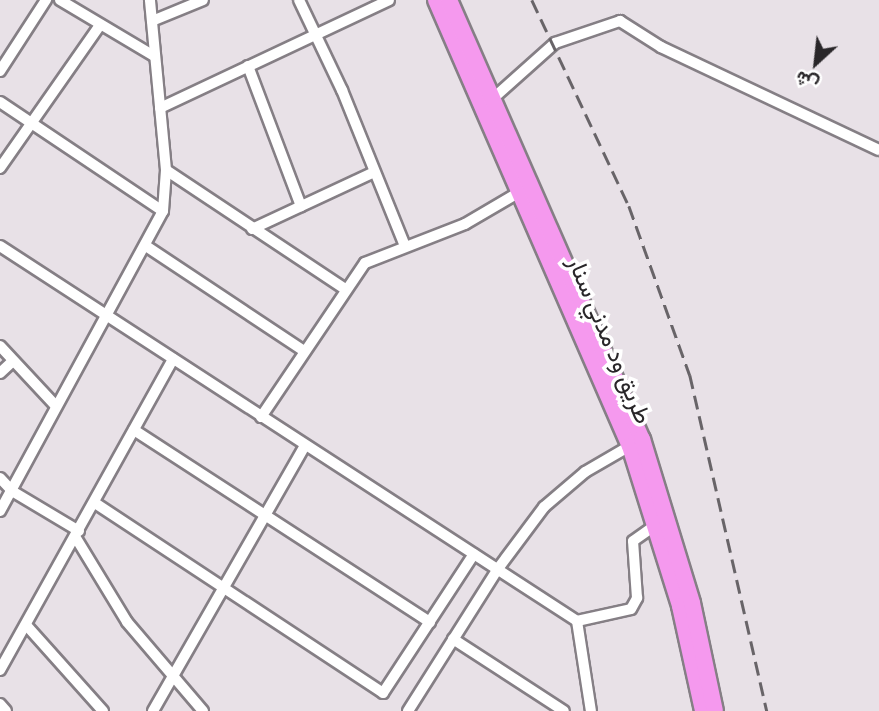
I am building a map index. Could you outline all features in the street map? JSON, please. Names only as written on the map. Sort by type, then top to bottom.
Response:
[{"type":"highway","name":"طريق ود مدني سنار","points":[[436,0],[526,188],[636,443],[692,603],[715,711]]},
{"type":"highway","name":"طريق ود مدني سنار","points":[[449,0],[487,103]]},
{"type":"highway","name":"طريق ود مدني سنار","points":[[636,443],[680,606],[703,711]]},
{"type":"street","points":[[0,71],[46,0]]},
{"type":"street","points":[[60,0],[154,56]]},
{"type":"street","points":[[0,511],[104,314],[146,246],[163,211],[166,170],[150,0]]},
{"type":"street","points":[[152,21],[203,0]]},
{"type":"street","points":[[299,0],[317,31],[405,246]]},
{"type":"street","points":[[160,108],[317,31],[389,0]]},
{"type":"street","points":[[487,103],[555,43],[620,21],[661,47],[879,150]]},
{"type":"street","points":[[0,168],[100,25]]},
{"type":"street","points":[[248,66],[301,206]]},
{"type":"street","points":[[0,102],[163,211]]},
{"type":"street","points":[[166,170],[345,289]]},
{"type":"street","points":[[252,229],[374,172]]},
{"type":"street","points":[[261,417],[365,263],[465,224],[526,188]]},
{"type":"street","points":[[0,246],[577,621],[631,609],[637,598],[633,541],[656,525]]},
{"type":"street","points":[[146,246],[304,351]]},
{"type":"street","points":[[0,346],[55,405]]},
{"type":"street","points":[[0,670],[27,626],[173,359]]},
{"type":"street","points":[[0,373],[13,362]]},
{"type":"street","points":[[134,430],[430,622]]},
{"type":"street","points":[[410,711],[496,570],[551,500],[585,472],[636,443]]},
{"type":"street","points":[[153,711],[305,446]]},
{"type":"street","points":[[0,478],[12,491],[77,535],[127,622],[203,711]]},
{"type":"street","points":[[95,503],[225,586],[383,693],[474,554]]},
{"type":"street","points":[[577,621],[591,711]]},
{"type":"street","points":[[27,626],[103,711]]},
{"type":"street","points":[[453,639],[564,711]]},
{"type":"street","points":[[0,704],[6,711]]},
{"type":"railway","points":[[532,0],[629,206],[690,375],[767,711]]}]
